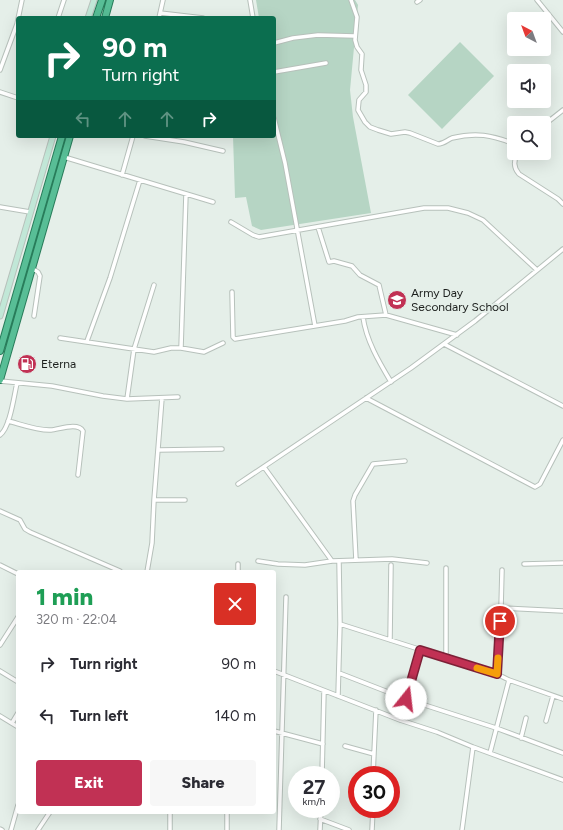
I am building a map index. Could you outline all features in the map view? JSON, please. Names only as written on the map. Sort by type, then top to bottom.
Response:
[{"type":"highway","points":[[97,16],[102,0]]},
{"type":"highway","points":[[106,16],[110,0]]},
{"type":"highway","points":[[0,351],[61,138]]},
{"type":"highway","points":[[0,381],[69,138]]},
{"type":"main road","points":[[89,16],[94,0]]},
{"type":"main road","points":[[0,316],[52,138]]},
{"type":"street","points":[[19,16],[22,0]]},
{"type":"street","points":[[59,16],[64,0]]},
{"type":"street","points":[[160,16],[163,0]]},
{"type":"street","points":[[250,0],[253,16]]},
{"type":"street","points":[[351,0],[357,16],[355,36],[356,45],[362,54],[361,70],[366,85],[366,92],[359,100],[358,110],[365,122],[370,127],[391,134],[405,132],[410,133],[438,144],[452,138],[475,134],[494,136],[507,141]]},
{"type":"street","points":[[537,0],[563,32]]},
{"type":"street","points":[[0,70],[16,27]]},
{"type":"street","points":[[276,42],[318,34],[355,36]]},
{"type":"street","points":[[276,72],[326,63]]},
{"type":"street","points":[[0,92],[16,97]]},
{"type":"street","points":[[551,119],[563,110]]},
{"type":"street","points":[[276,126],[285,164],[315,326]]},
{"type":"street","points":[[122,175],[132,138]]},
{"type":"street","points":[[158,138],[223,151]]},
{"type":"street","points":[[64,157],[213,202]]},
{"type":"street","points":[[514,160],[515,169],[519,174],[558,199],[563,204]]},
{"type":"street","points":[[87,341],[110,278],[140,180]]},
{"type":"street","points":[[181,348],[186,194]]},
{"type":"street","points":[[0,207],[30,212]]},
{"type":"street","points":[[231,222],[259,237],[424,208],[448,208],[468,213],[483,220],[537,270]]},
{"type":"street","points":[[318,227],[329,262],[334,261],[352,266],[360,275],[379,285],[386,315]]},
{"type":"street","points":[[238,484],[391,382],[444,344],[563,249]]},
{"type":"street","points":[[33,269],[38,272],[40,276],[34,316]]},
{"type":"street","points":[[128,399],[134,349],[154,285]]},
{"type":"street","points":[[232,292],[234,339],[363,317],[386,315],[456,335]]},
{"type":"street","points":[[363,317],[364,327],[367,334],[381,366],[391,382]]},
{"type":"street","points":[[60,338],[154,352],[171,348],[181,348],[204,352],[223,343]]},
{"type":"street","points":[[444,344],[563,406]]},
{"type":"street","points":[[0,381],[52,386],[103,396],[128,399],[178,397]]},
{"type":"street","points":[[0,435],[8,421],[17,383]]},
{"type":"street","points":[[147,570],[152,543],[162,398]]},
{"type":"street","points":[[366,398],[535,487],[540,484],[563,440]]},
{"type":"street","points":[[8,421],[48,430],[74,426],[79,427],[83,432],[78,475]]},
{"type":"street","points":[[159,450],[222,449]]},
{"type":"street","points":[[356,560],[353,501],[355,495],[373,464],[405,461]]},
{"type":"street","points":[[264,467],[332,561]]},
{"type":"street","points":[[154,500],[185,500]]},
{"type":"street","points":[[0,511],[20,520],[25,529],[30,532],[118,570]]},
{"type":"street","points":[[258,561],[278,564],[305,565],[332,561],[392,559],[427,563]]},
{"type":"street","points":[[338,696],[340,624],[339,561]]},
{"type":"street","points":[[238,564],[238,570]]},
{"type":"street","points":[[524,564],[563,564]]},
{"type":"street","points":[[0,565],[16,573]]},
{"type":"street","points":[[390,640],[391,565]]},
{"type":"street","points":[[446,568],[446,659]]},
{"type":"street","points":[[497,674],[502,570]]},
{"type":"street","points":[[279,830],[286,597]]},
{"type":"street","points":[[501,608],[563,611]]},
{"type":"street","points":[[0,645],[16,620]]},
{"type":"street","points":[[340,624],[497,674],[509,680],[563,699]]},
{"type":"street","points":[[400,720],[420,650]]},
{"type":"street","points":[[0,671],[16,681]]},
{"type":"street","points":[[276,672],[400,720],[437,732],[473,747],[563,780]]},
{"type":"street","points":[[339,673],[406,699],[496,728],[563,753]]},
{"type":"street","points":[[490,753],[509,680]]},
{"type":"street","points":[[322,766],[324,691]]},
{"type":"street","points":[[546,722],[553,696]]},
{"type":"street","points":[[373,766],[376,710]]},
{"type":"street","points":[[0,716],[16,726]]},
{"type":"street","points":[[12,723],[16,716]]},
{"type":"street","points":[[520,738],[526,718]]},
{"type":"street","points":[[276,732],[323,744]]},
{"type":"street","points":[[345,746],[374,754]]},
{"type":"street","points":[[462,830],[473,747]]},
{"type":"street","points":[[11,830],[16,812]]},
{"type":"street","points":[[38,830],[49,814]]},
{"type":"street","points":[[170,814],[170,830]]},
{"type":"street","points":[[226,830],[227,814]]},
{"type":"street","points":[[320,830],[320,818],[349,830]]},
{"type":"street","points":[[372,830],[373,818]]},
{"type":"green space","points":[[256,0],[355,0],[358,5],[350,90],[353,117],[371,213],[261,230],[252,226],[246,197],[235,198],[233,138],[276,138],[276,16],[259,16]]},
{"type":"green space","points":[[460,42],[494,76],[442,129],[408,95]]},
{"type":"slow traffic","points":[[477,668],[497,674],[498,658]]},
{"type":"place","name":"Army Day Secondary School","points":[[397,300]]},
{"type":"place","name":"Eterna","points":[[27,364]]},
{"type":"route","points":[[406,699],[420,650],[497,674],[500,621]]}]
